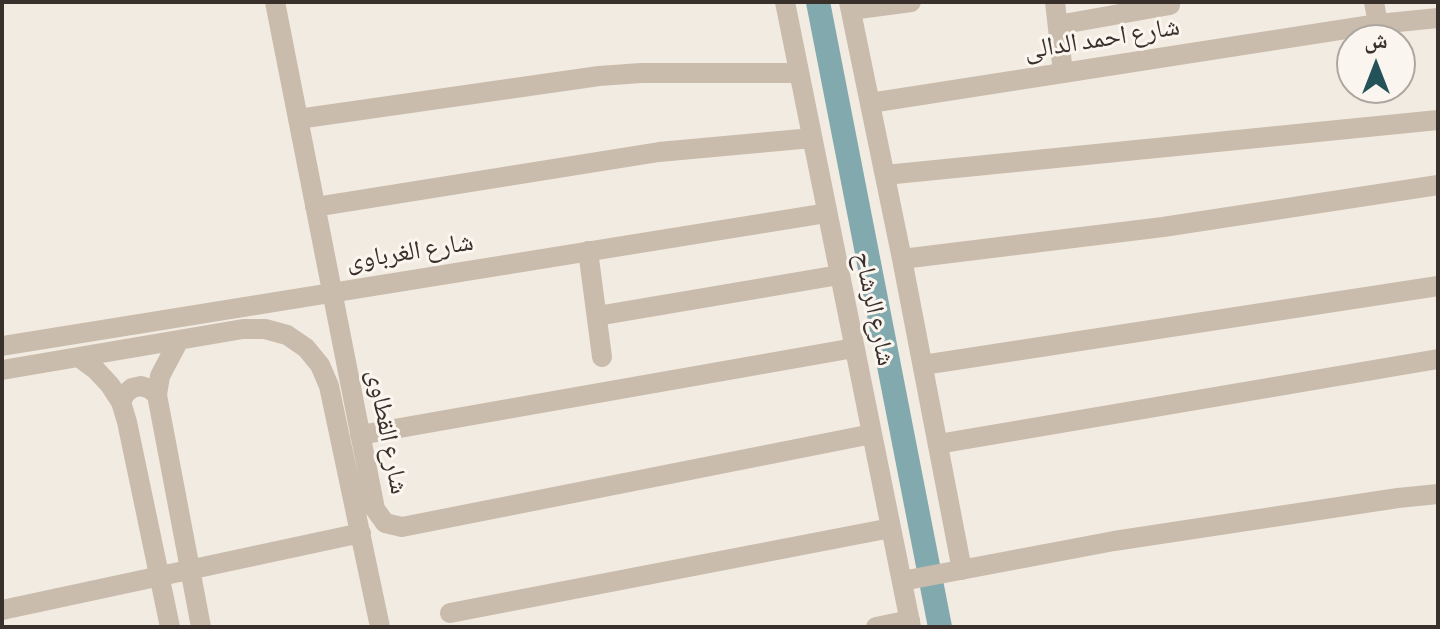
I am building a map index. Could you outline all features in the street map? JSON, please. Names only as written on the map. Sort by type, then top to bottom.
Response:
[{"type":"street","name":"شارع القطاوى","points":[[275,2],[375,509],[385,523],[402,527],[872,434]]},
{"type":"street","name":"شارع الرشاح","points":[[785,2],[910,624]]},
{"type":"street","points":[[850,6],[911,2]]},
{"type":"street","points":[[1055,2],[1063,73]]},
{"type":"street","points":[[1374,2],[1378,24]]},
{"type":"street","points":[[1058,25],[1170,5]]},
{"type":"street","name":"شارع الرشاح","points":[[850,6],[962,570]]},
{"type":"street","name":"شارع احمد الدالى","points":[[1378,24],[1438,18]]},
{"type":"street","name":"شارع احمد الدالى","points":[[870,103],[1336,31]]},
{"type":"street","points":[[298,119],[609,75],[799,73]]},
{"type":"street","points":[[885,175],[1438,120]]},
{"type":"street","points":[[315,207],[659,152],[812,138]]},
{"type":"street","points":[[902,259],[1163,227],[1438,185]]},
{"type":"street","name":"شارع الغرباوى","points":[[2,346],[827,213]]},
{"type":"street","points":[[588,251],[602,357]]},
{"type":"street","points":[[597,316],[839,275]]},
{"type":"street","points":[[923,365],[1438,286]]},
{"type":"street","points":[[2,370],[243,329],[265,329],[287,335],[306,348],[320,365],[329,386],[380,627]]},
{"type":"street","points":[[179,340],[168,358],[157,395],[201,627]]},
{"type":"street","points":[[360,435],[854,348]]},
{"type":"street","points":[[80,358],[110,385],[121,402],[170,627]]},
{"type":"street","points":[[938,444],[1438,359]]},
{"type":"street","points":[[121,402],[132,388],[141,386],[157,395]]},
{"type":"street","points":[[902,581],[1114,541],[1438,494]]},
{"type":"street","points":[[450,613],[891,528]]},
{"type":"street","points":[[2,610],[361,533]]},
{"type":"street","points":[[876,627],[910,624]]},
{"type":"waterway","points":[[818,2],[940,627]]}]
